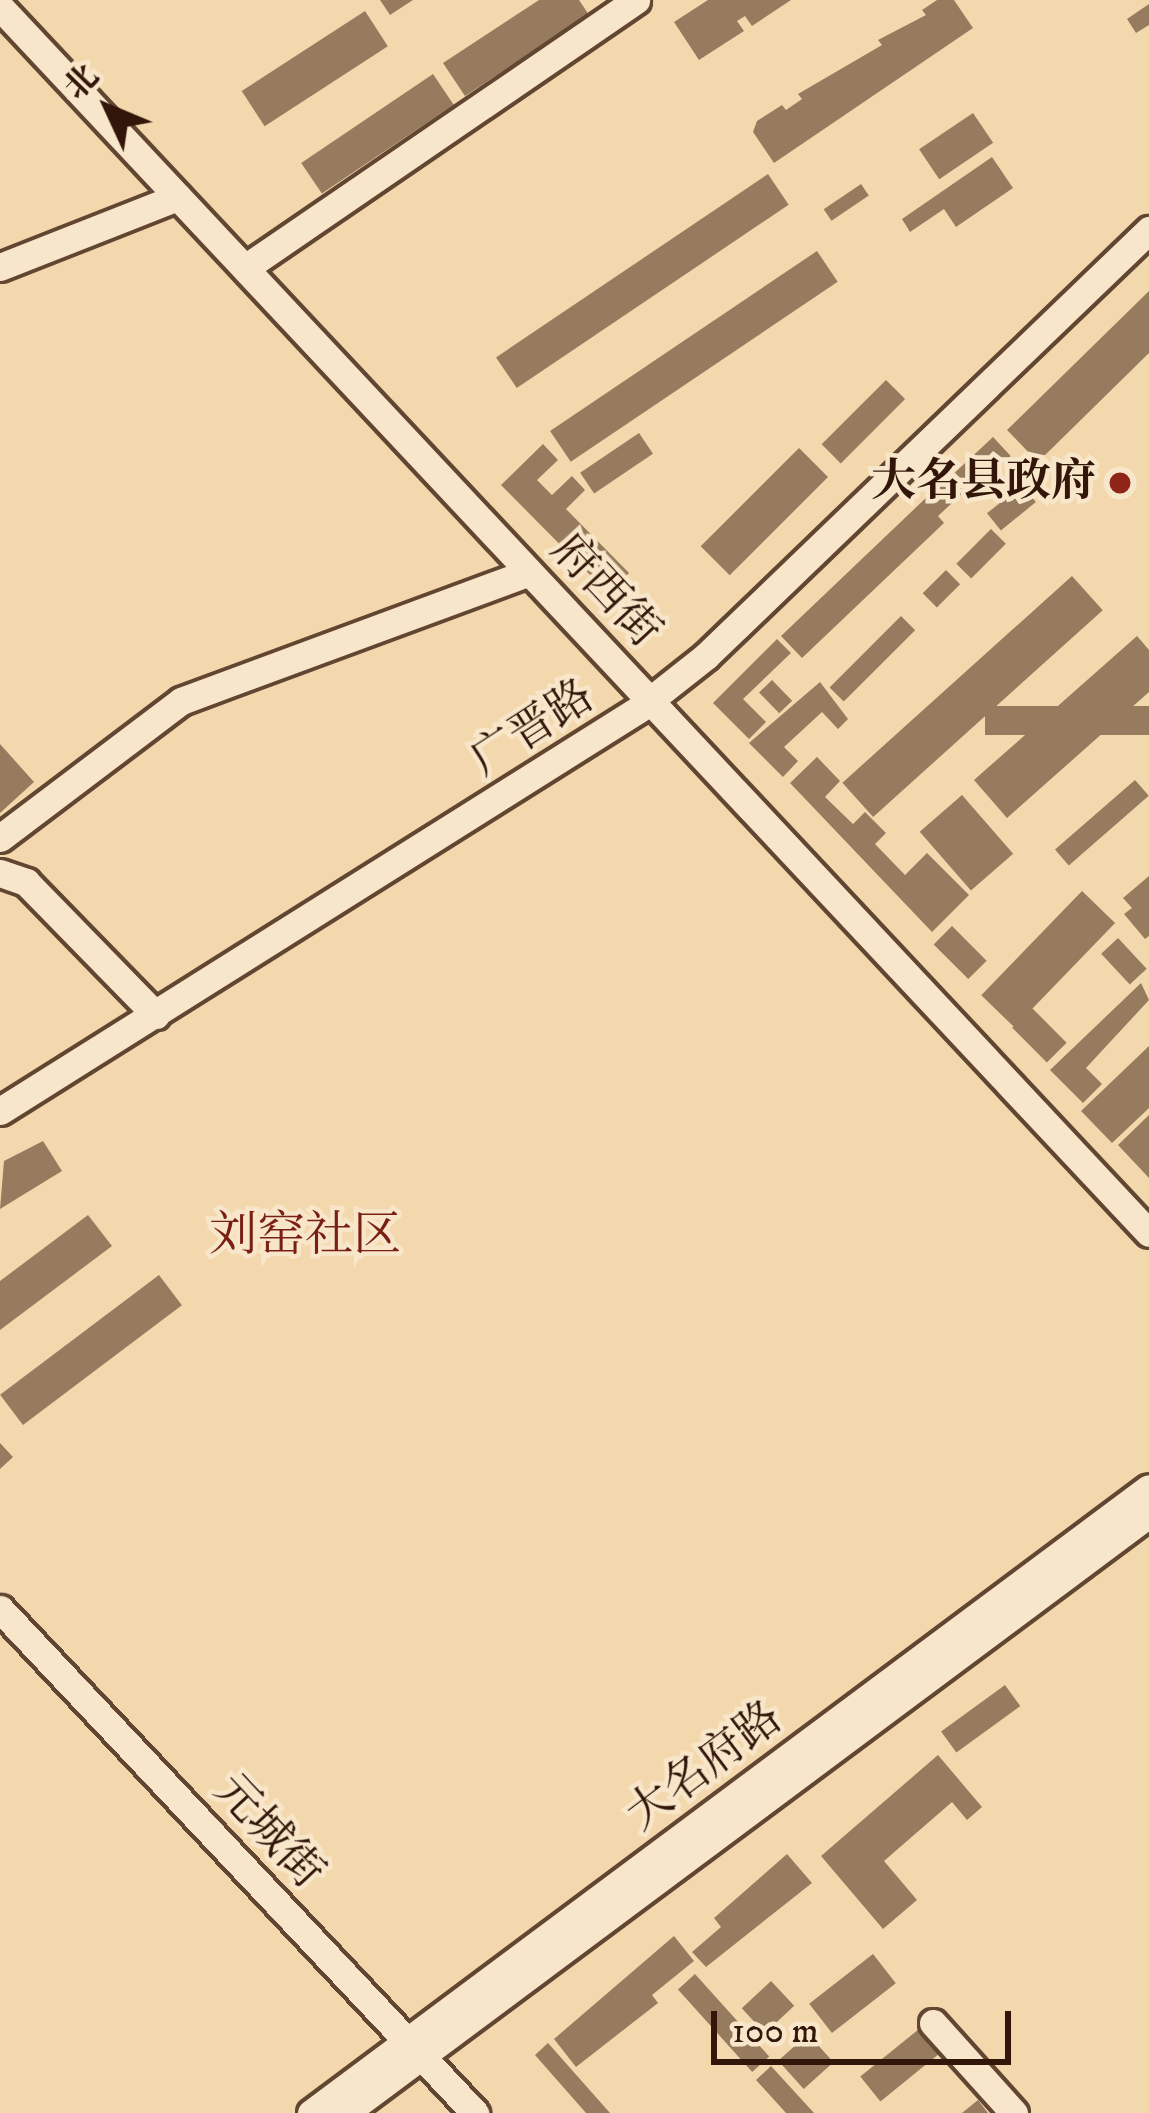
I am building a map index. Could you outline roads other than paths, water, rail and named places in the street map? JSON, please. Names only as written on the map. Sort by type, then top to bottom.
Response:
[{"type":"street","points":[[244,268],[636,0]]},
{"type":"street","name":"府西街","points":[[0,7],[1149,1233]]},
{"type":"street","points":[[0,267],[178,197]]},
{"type":"street","name":"广晋路","points":[[0,1112],[550,771],[650,700],[1149,230]]},
{"type":"street","points":[[0,838],[181,701],[529,572]]},
{"type":"street","points":[[0,873],[26,882],[156,1015]]},
{"type":"street","name":"大名府路","points":[[345,2113],[414,2049],[1149,1488]]},
{"type":"street","name":"大名府路","points":[[311,2113],[414,2049],[1149,1514]]},
{"type":"street","name":"元城街","points":[[0,1609],[475,2113]]},
{"type":"street","points":[[933,2023],[1014,2113]]},
{"type":"place","name":"大名县政府","points":[[1120,483]]},
{"type":"district","name":"刘窑社区","points":[[305,1237]]}]
